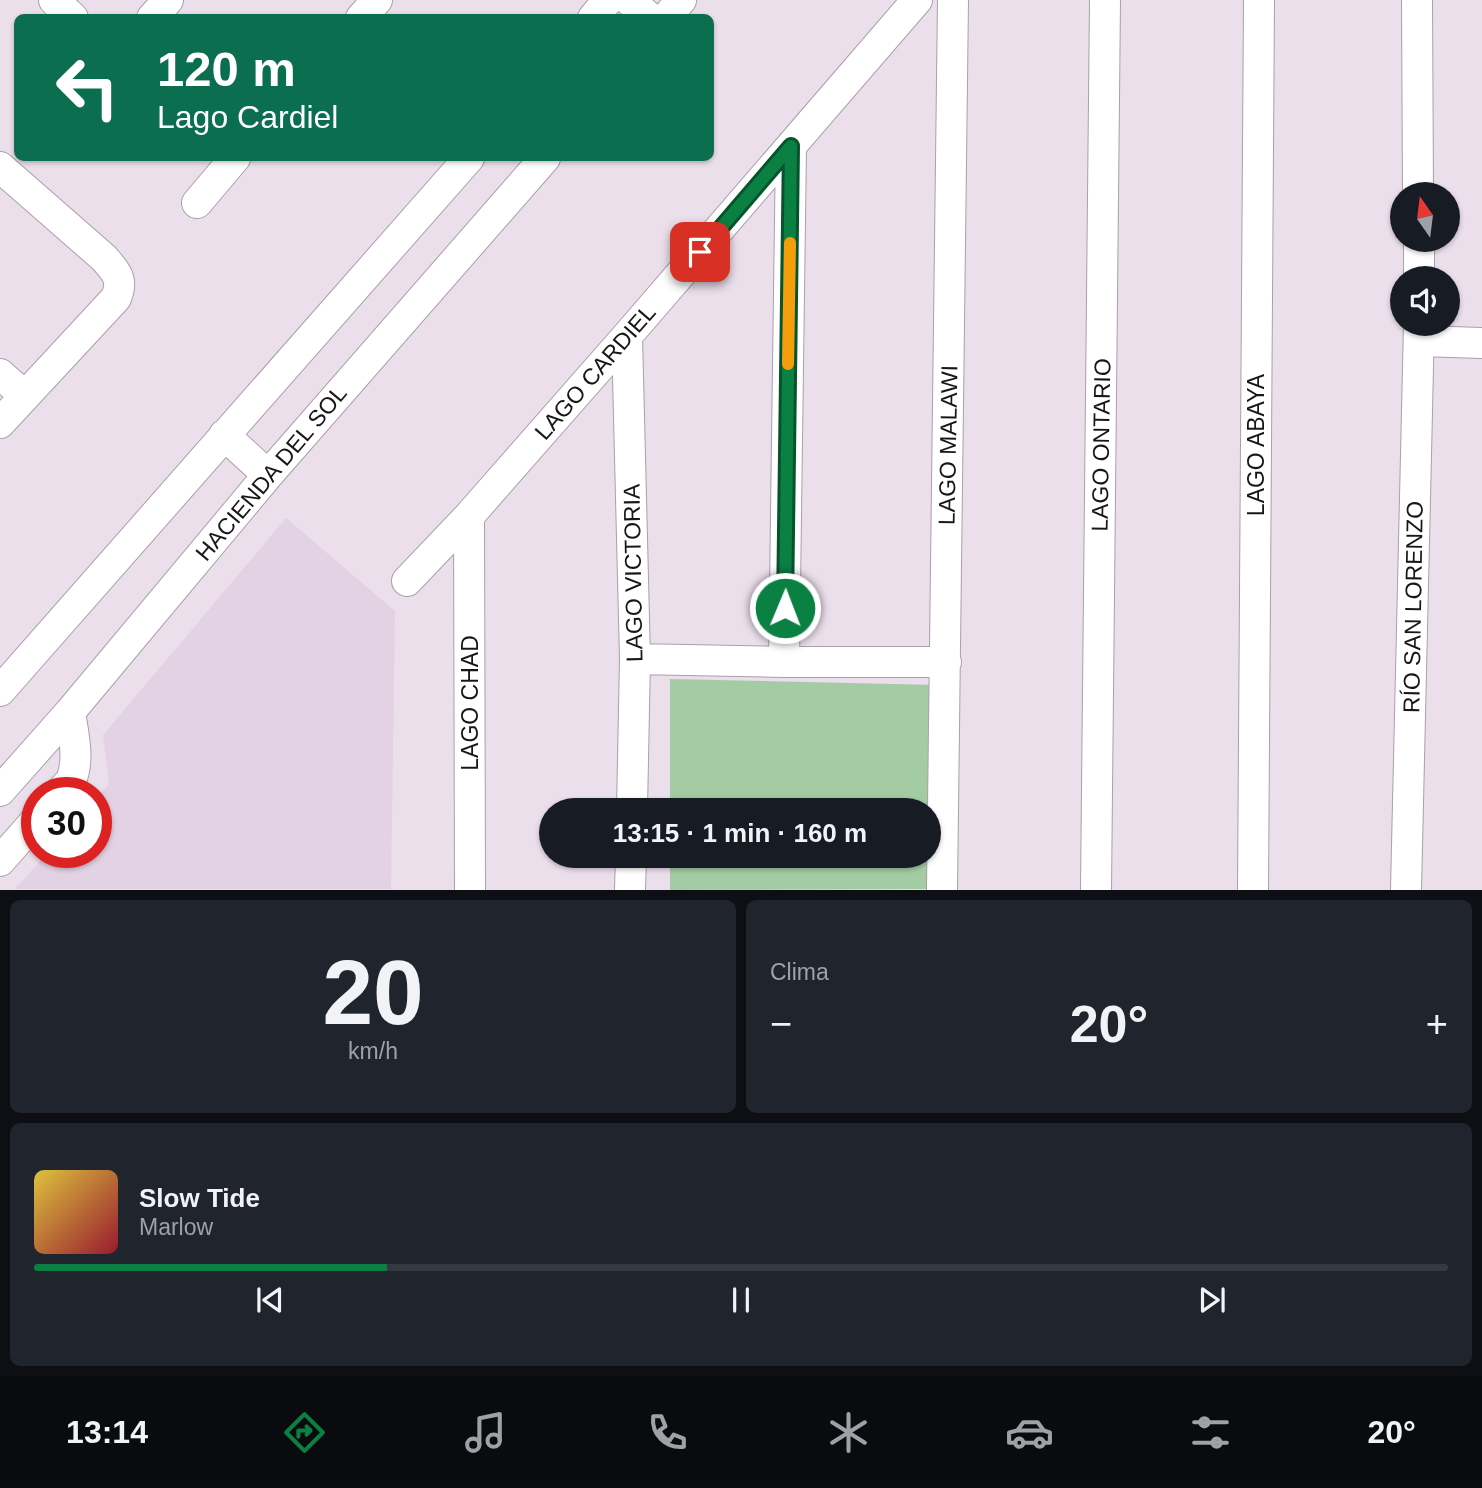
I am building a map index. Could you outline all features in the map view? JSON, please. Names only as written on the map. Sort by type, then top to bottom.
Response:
[{"type":"street","points":[[54,0],[69,14]]},
{"type":"street","points":[[156,14],[168,0]]},
{"type":"street","points":[[365,14],[377,0]]},
{"type":"street","points":[[596,14],[608,0]]},
{"type":"street","points":[[629,0],[645,14]]},
{"type":"street","name":"LAGO CARDIEL","points":[[407,581],[469,516],[917,0]]},
{"type":"street","name":"LAGO MALAWI","points":[[942,890],[953,0]]},
{"type":"street","points":[[1103,0],[1111,0]]},
{"type":"street","name":"LAGO ONTARIO","points":[[1096,890],[1103,0]]},
{"type":"street","name":"LAGO ABAYA","points":[[1253,890],[1259,0]]},
{"type":"street","points":[[1416,0],[1418,182]]},
{"type":"street","points":[[784,662],[791,146]]},
{"type":"street","points":[[197,202],[230,161]]},
{"type":"street","points":[[0,691],[466,161]]},
{"type":"street","name":"HACIENDA DEL SOL","points":[[0,790],[70,712],[268,475],[542,161]]},
{"type":"street","points":[[0,167],[104,258],[119,279],[120,289],[116,298],[0,424]]},
{"type":"street","name":"LAGO VICTORIA","points":[[627,336],[635,659],[632,798]]},
{"type":"street","name":"RÍO SAN LORENZO","points":[[1406,890],[1420,336]]},
{"type":"street","points":[[1445,336],[1482,342]]},
{"type":"street","points":[[0,374],[24,396]]},
{"type":"street","points":[[224,435],[268,475]]},
{"type":"street","name":"LAGO CHAD","points":[[469,516],[470,890]]},
{"type":"street","points":[[635,659],[946,662]]},
{"type":"street","points":[[70,712],[75,749],[72,777]]},
{"type":"street","points":[[0,860],[21,837]]},
{"type":"street","points":[[630,890],[631,868]]},
{"type":"shaded area","points":[[286,518],[395,611],[391,889],[15,889],[34,868],[112,868],[112,777],[108,777],[103,735]]},
{"type":"green space","points":[[670,679],[938,685],[935,798],[670,798]]},
{"type":"green space","points":[[670,868],[934,868],[933,889],[670,890]]},
{"type":"slow traffic","points":[[788,364],[790,243]]},
{"type":"route","points":[[700,252],[791,146],[785,608]]}]
